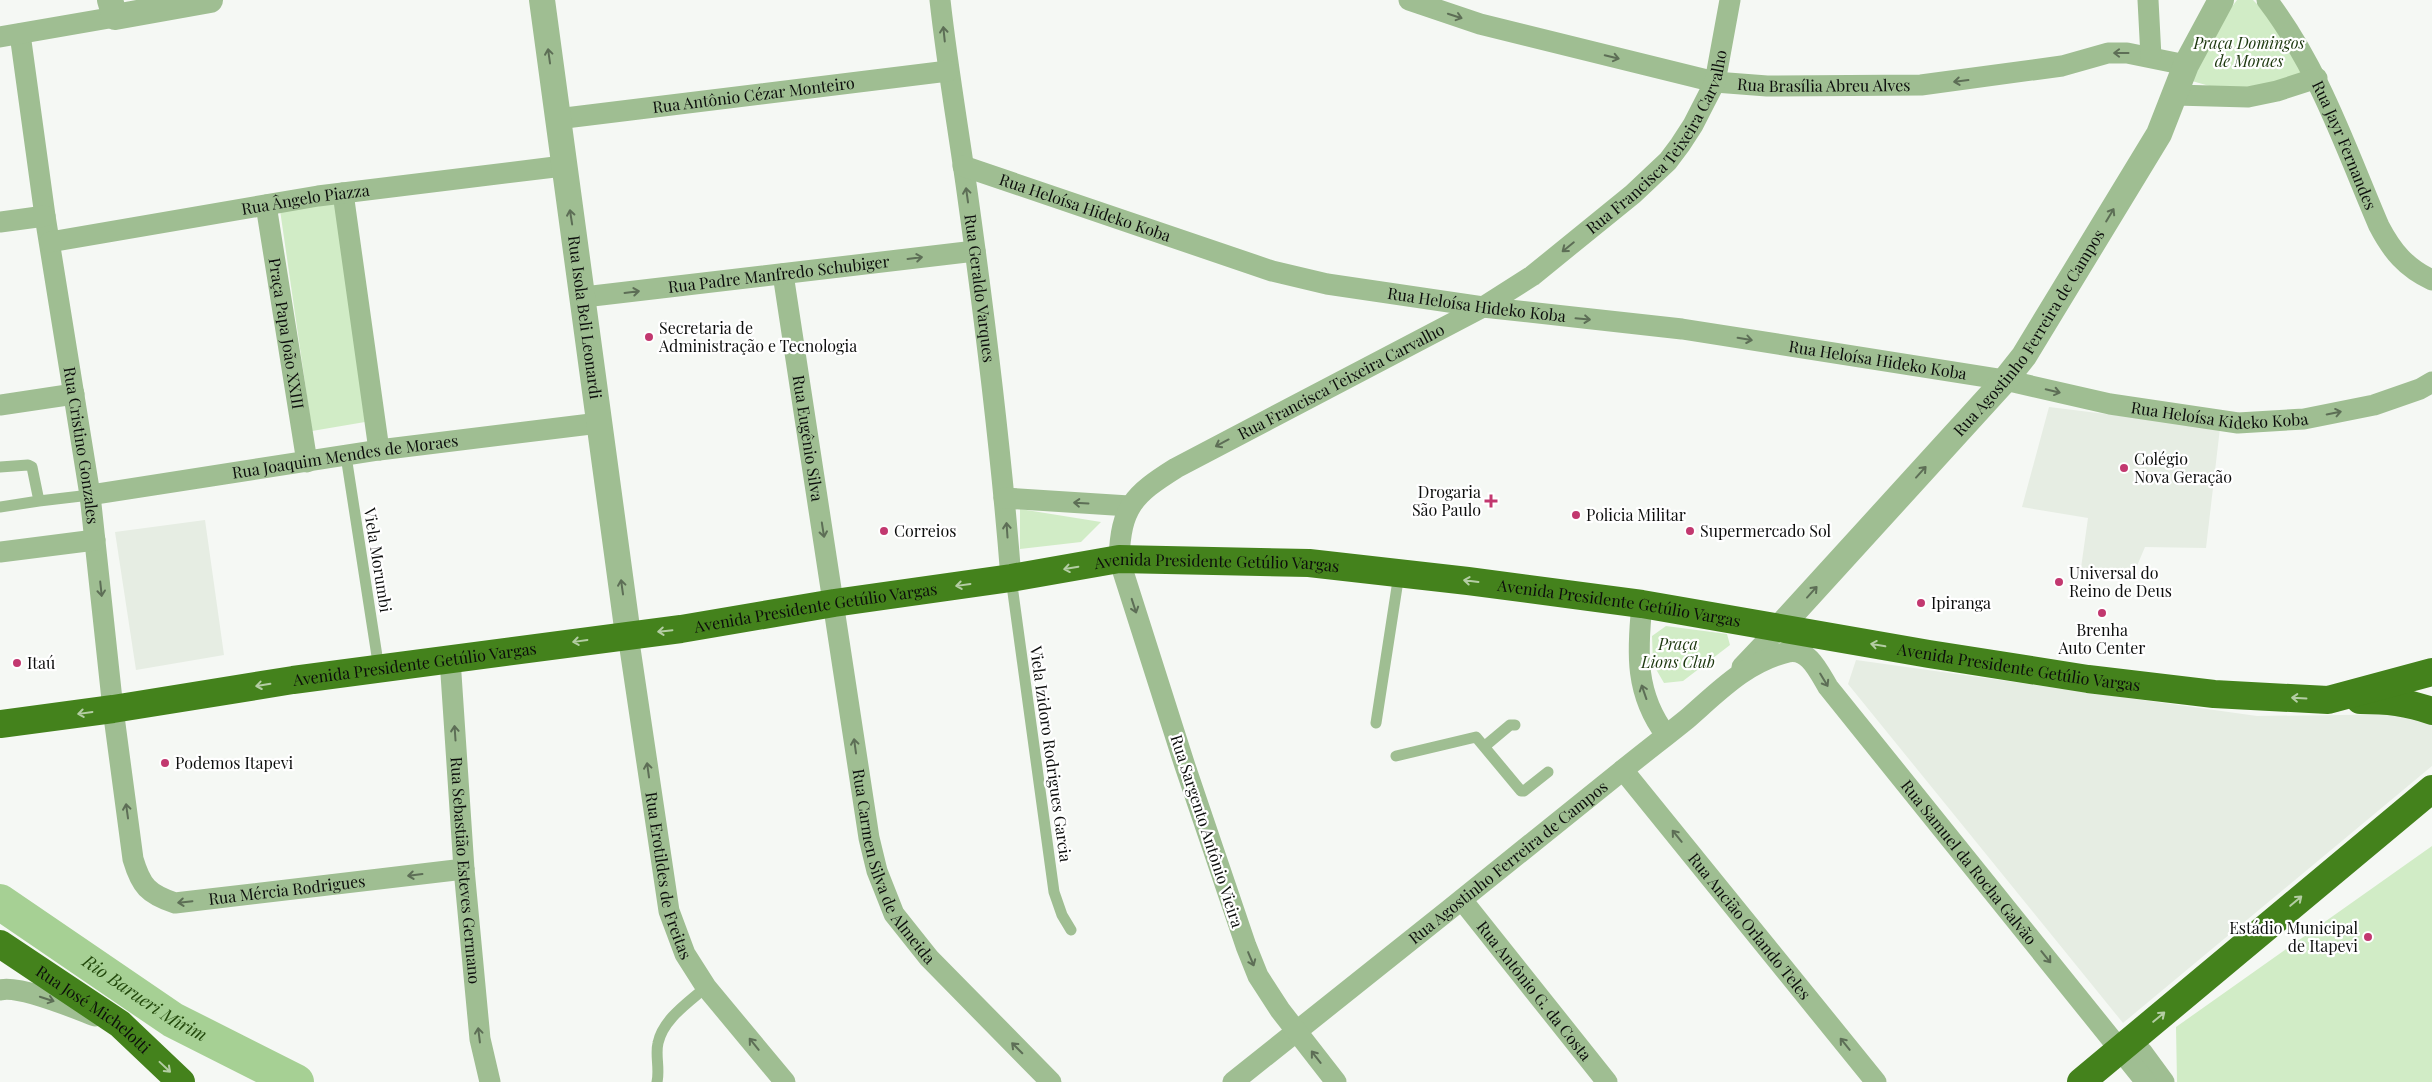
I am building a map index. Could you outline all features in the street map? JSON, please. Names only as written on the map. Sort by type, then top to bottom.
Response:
[{"type":"highway","name":"Avenida Presidente Getúlio Vargas","points":[[0,724],[450,659],[681,629],[834,603],[1011,578],[1119,559],[1309,563],[1468,581],[1642,604],[1784,640],[2214,694],[2328,700],[2432,672]]},
{"type":"highway","points":[[2328,700],[2388,700],[2412,704],[2432,711]]},
{"type":"highway","points":[[2081,1082],[2432,788]]},
{"type":"highway","name":"Rua José Michelotti","points":[[0,944],[120,1024],[181,1082]]},
{"type":"street","points":[[10,36],[112,9],[210,0]]},
{"type":"street","name":"Rua Isola Beli Leonardi","points":[[542,0],[563,166],[584,298],[628,635]]},
{"type":"street","name":"Rua Geraldo Varques","points":[[940,0],[948,71],[975,251],[1004,498],[1011,578]]},
{"type":"street","name":"Rua Brasília Abreu Alves","points":[[1409,0],[1480,24],[1715,82],[1767,86],[1922,85],[2062,66],[2108,53],[2127,53],[2186,64]]},
{"type":"street","name":"Rua Francisca Teixeira Carvalho","points":[[1119,559],[1122,525],[1129,506],[1150,484],[1176,468],[1483,308],[1532,276],[1633,194],[1668,161],[1693,125],[1715,82],[1730,0]]},
{"type":"street","points":[[2148,0],[2151,57]]},
{"type":"street","name":"Rua Agostinho Ferreira de Campos","points":[[1233,1082],[1666,735],[1738,674],[1746,661],[1784,640],[2024,356],[2159,134],[2186,64],[2221,0]]},
{"type":"street","name":"Rua Jayr Fernandes","points":[[2267,0],[2297,44],[2317,78],[2379,226],[2391,249],[2402,262],[2432,280]]},
{"type":"street","name":"Rua Cristino Gonzales","points":[[10,36],[50,242],[90,495],[113,709],[133,859]]},
{"type":"street","name":"Rua Antônio Cézar Monteiro","points":[[558,119],[948,71]]},
{"type":"street","points":[[2175,95],[2248,97],[2277,91],[2317,78]]},
{"type":"street","name":"Rua Ângelo Piazza","points":[[50,242],[266,205],[563,166]]},
{"type":"street","name":"Rua Heloísa Hideko Koba","points":[[963,166],[1272,271],[1327,284],[1483,308],[1682,330],[2005,380]]},
{"type":"street","points":[[343,194],[379,450]]},
{"type":"street","name":"Praça Papa João XXIII","points":[[266,205],[307,462]]},
{"type":"street","points":[[0,222],[45,216]]},
{"type":"street","name":"Rua Padre Manfredo Schubiger","points":[[584,298],[975,251]]},
{"type":"street","name":"Rua Eugênio Silva","points":[[784,274],[834,603]]},
{"type":"street","name":"Rua Heloísa Kideko Koba","points":[[2005,380],[2110,404],[2238,423],[2304,419],[2374,405],[2420,389],[2432,382]]},
{"type":"street","points":[[0,405],[74,394]]},
{"type":"street","name":"Rua Joaquim Mendes de Moraes","points":[[90,495],[379,450],[599,423]]},
{"type":"street","points":[[1004,498],[1129,506]]},
{"type":"street","points":[[0,552],[95,540]]},
{"type":"street","name":"Rua Sargento Antônio Vieira","points":[[1119,559],[1188,775],[1243,939],[1258,976],[1296,1032],[1336,1082]]},
{"type":"street","name":"Rua Carmen Silva de Almeida","points":[[834,603],[869,838],[877,871],[894,914],[929,958],[1051,1082]]},
{"type":"street","points":[[1642,604],[1638,656],[1640,680],[1658,724],[1666,735]]},
{"type":"street","name":"Rua Erotildes de Freitas","points":[[628,635],[669,911],[685,954],[706,987],[784,1082]]},
{"type":"street","name":"Rua Samuel da Rocha Galvão","points":[[1784,640],[1810,659],[1828,686],[2126,1045],[2164,1082]]},
{"type":"street","name":"Rua Sebastião Esteves Germano","points":[[450,659],[464,869],[480,1039],[490,1082]]},
{"type":"street","name":"Rua Ancião Orlando Teles","points":[[1623,770],[1876,1082]]},
{"type":"street","name":"Rua Mércia Rodrigues","points":[[133,859],[138,877],[147,889],[159,898],[175,903],[312,889],[464,869]]},
{"type":"street","name":"Rua Antônio G. da Costa","points":[[1462,900],[1607,1082]]},
{"type":"street","points":[[0,990],[7,988],[34,995],[120,1024]]},
{"type":"street","name":"Rua Samuel da Rocha Galvão","points":[[2126,1045],[2146,1082]]},
{"type":"lane","name":"Viela Morumbi","points":[[346,456],[379,669]]},
{"type":"lane","points":[[0,468],[28,465],[32,467],[39,501]]},
{"type":"lane","points":[[0,507],[90,495]]},
{"type":"lane","points":[[1376,723],[1398,574]]},
{"type":"lane","name":"Viela Izidoro Rodrigues Garcia","points":[[1011,578],[1054,892],[1062,915],[1071,930]]},
{"type":"lane","points":[[1485,746],[1510,725],[1515,725]]},
{"type":"lane","points":[[1396,756],[1474,737],[1485,746],[1521,791],[1524,791],[1548,772]]},
{"type":"lane","points":[[657,1082],[657,1044],[663,1028],[682,1007],[706,987]]},
{"type":"shaded area","name":"Colégio Nova Geração","points":[[2049,407],[2220,428],[2206,548],[2145,547],[2134,573],[2081,568],[2088,518],[2022,507]]},
{"type":"shaded area","points":[[205,520],[224,655],[136,670],[115,532]]},
{"type":"shaded area","points":[[1856,660],[2257,716],[2414,714],[2432,724],[2432,766],[2123,1023],[1848,684]]},
{"type":"green space","name":"Praça Domingos de Moraes","points":[[2237,0],[2253,0],[2277,24],[2304,68],[2303,81],[2261,91],[2213,87],[2192,81],[2225,16]]},
{"type":"green space","points":[[336,201],[365,422],[312,431],[280,210]]},
{"type":"green space","points":[[1020,509],[1101,522],[1081,542],[1020,549]]},
{"type":"green space","name":"Praça Lions Club","points":[[1666,626],[1727,634],[1730,645],[1683,681],[1664,683],[1653,664],[1652,636]]},
{"type":"green space","name":"Estádio Municipal de Itapevi","points":[[2432,846],[2432,1082],[2177,1082],[2176,1027]]},
{"type":"waterway","name":"Rio Barueri Mirim","points":[[0,902],[173,1020],[296,1082]]},
{"type":"place","name":"Secretaria de Administração e Tecnologia","points":[[649,337]]},
{"type":"place","name":"Colégio Nova Geração","points":[[2124,468]]},
{"type":"place","name":"Drogaria São Paulo","points":[[1491,501]]},
{"type":"place","name":"Policia Militar","points":[[1576,515]]},
{"type":"place","name":"Correios","points":[[884,531]]},
{"type":"place","name":"Supermercado Sol","points":[[1690,531]]},
{"type":"place","name":"Universal do Reino de Deus","points":[[2059,582]]},
{"type":"place","name":"Ipiranga","points":[[1921,603]]},
{"type":"place","name":"Brenha Auto Center","points":[[2102,613]]},
{"type":"place","name":"Itaú","points":[[17,663]]},
{"type":"place","name":"Podemos Itapevi","points":[[165,763]]},
{"type":"place","name":"Estádio Municipal de Itapevi","points":[[2368,937]]}]
